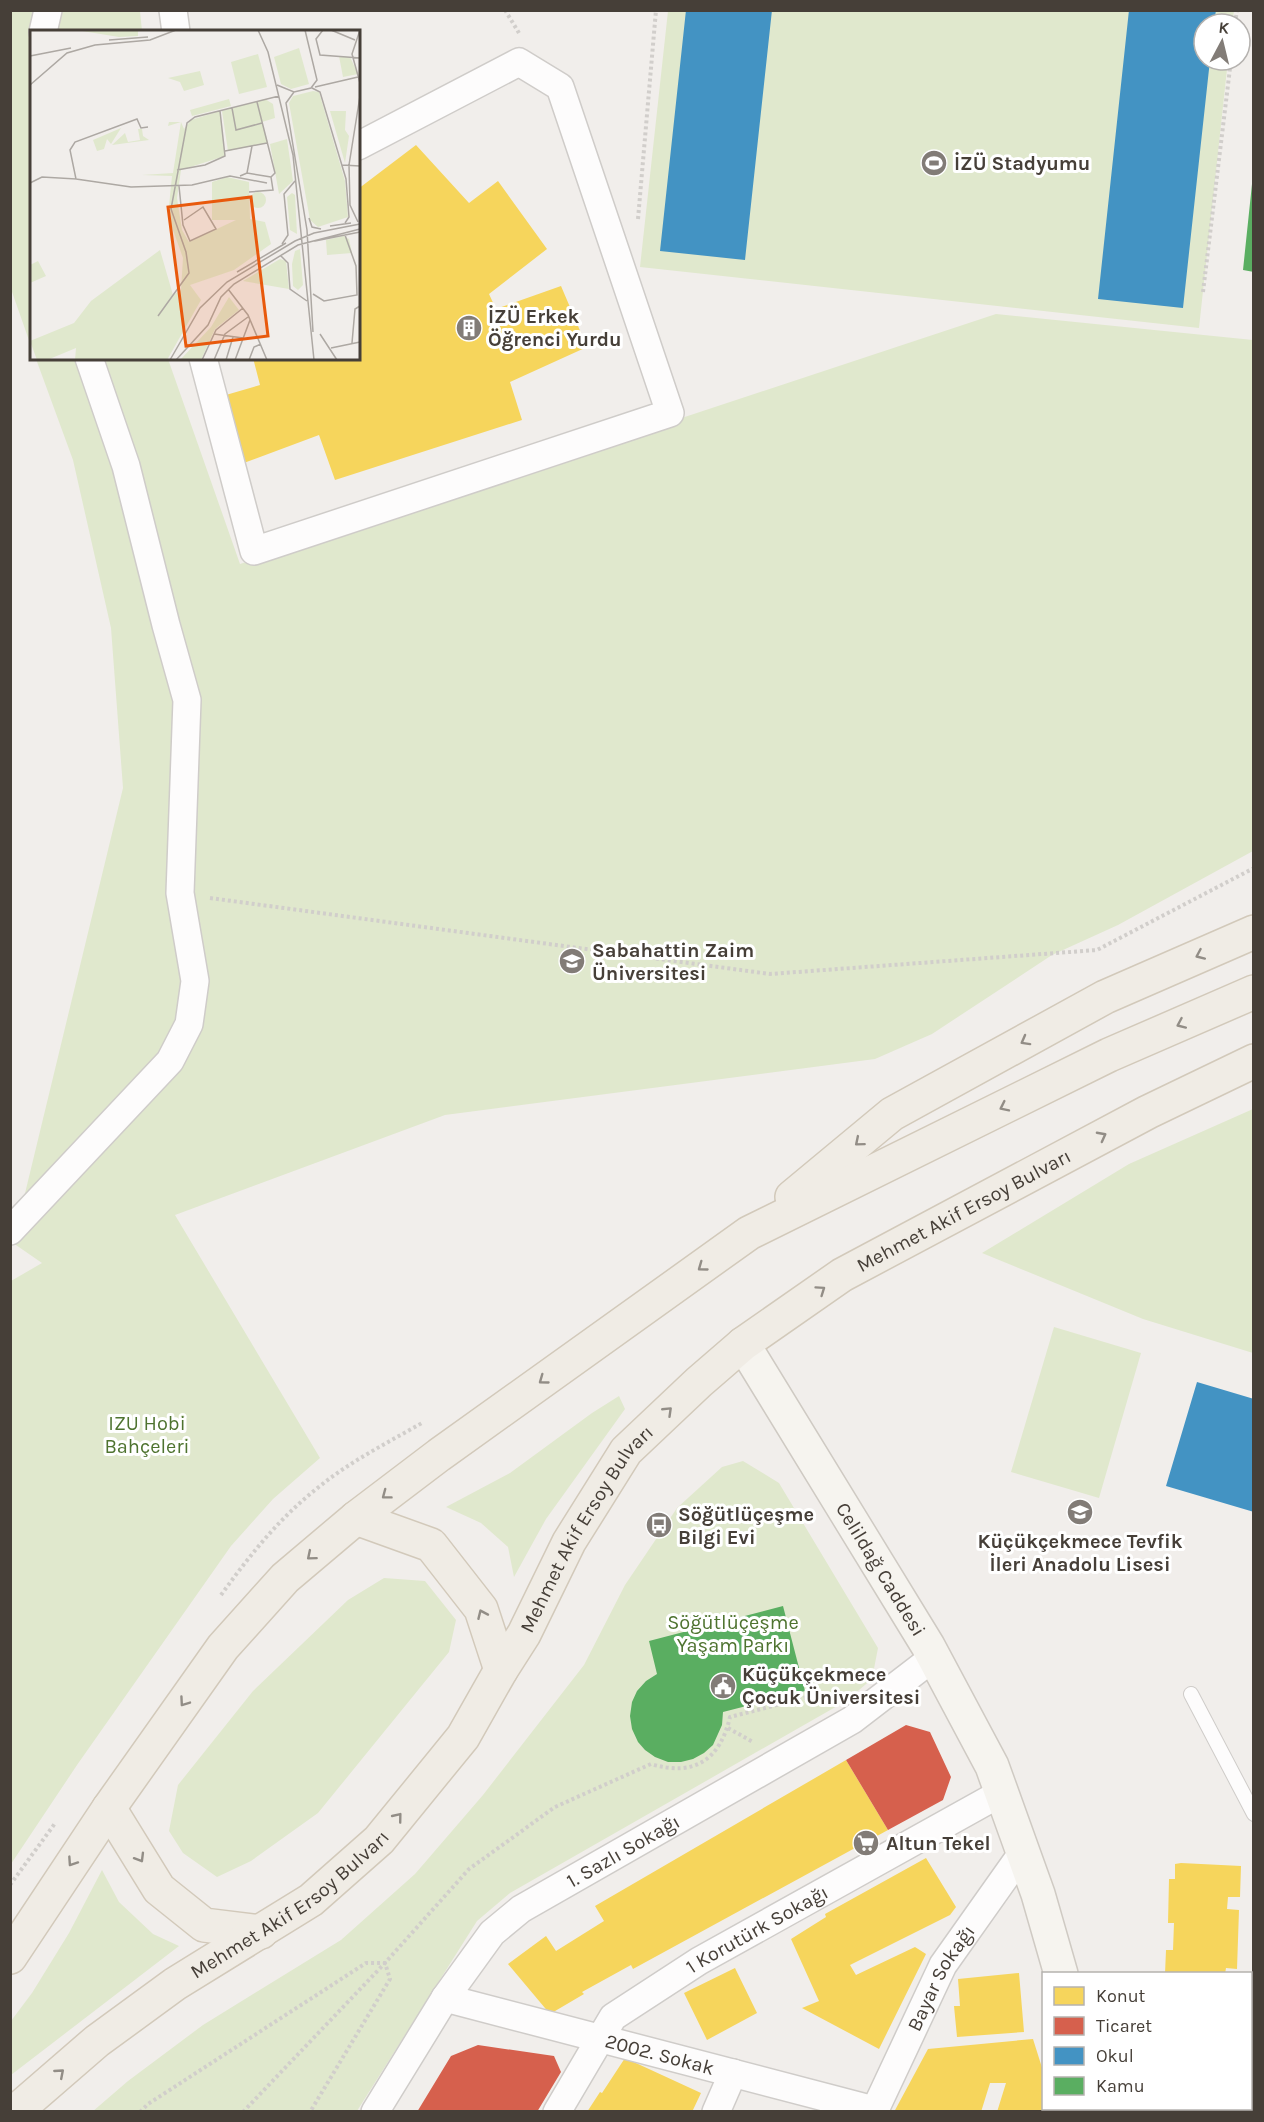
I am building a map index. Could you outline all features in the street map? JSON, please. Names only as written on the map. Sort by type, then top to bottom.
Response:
[{"type":"main road","points":[[10,1957],[109,1808],[223,1647],[285,1578],[356,1518],[439,1455],[749,1233],[892,1114],[1105,997],[1254,932]]},
{"type":"main road","points":[[749,1233],[1109,1055],[1254,992]]},
{"type":"main road","name":"Mehmet Akif Ersoy Bulvarı","points":[[15,2112],[97,2042],[175,1984],[311,1900],[379,1840],[463,1737],[524,1634],[569,1542],[626,1451],[743,1344],[842,1275],[1148,1112],[1254,1061]]},
{"type":"main road","points":[[356,1518],[431,1545],[481,1610],[501,1670]]},
{"type":"main road","points":[[109,1808],[159,1889],[204,1925],[261,1932]]},
{"type":"street","points":[[43,30],[48,10]]},
{"type":"street","points":[[173,10],[176,30]]},
{"type":"street","points":[[204,360],[254,551],[670,413],[560,87],[519,62],[360,145]]},
{"type":"street","points":[[10,1231],[170,1061],[189,1024],[195,981],[180,893],[187,700],[165,625],[126,466],[90,360]]},
{"type":"street","name":"Celildağ Caddesi","points":[[743,1344],[934,1657],[992,1766],[1038,1894],[1060,1972]]},
{"type":"street","name":"1. Sazlı Sokağı","points":[[375,2112],[445,1998],[492,1933],[521,1909],[852,1720],[934,1657]]},
{"type":"street","name":"1 Korutürk Sokağı","points":[[557,2112],[599,2038],[614,2017],[699,1961],[1001,1793]]},
{"type":"street","name":"Bayar Sokağı","points":[[874,2111],[943,1965],[1023,1852]]},
{"type":"street","name":"2002. Sokak","points":[[445,1998],[874,2111]]},
{"type":"street","points":[[716,2112],[733,2073]]},
{"type":"lane","points":[[1191,1694],[1254,1814]]},
{"type":"path","points":[[609,234],[637,230],[656,10]]},
{"type":"path","points":[[1203,292],[1230,72]]},
{"type":"path","points":[[180,893],[770,974],[1097,950],[1254,868]]},
{"type":"path","points":[[243,2112],[385,1963],[469,1869],[555,1807],[651,1764],[667,1769],[682,1770],[696,1766],[718,1749],[725,1738],[730,1717],[823,1693],[852,1720]]},
{"type":"path","points":[[140,2112],[148,2104],[366,1963],[385,1963]]},
{"type":"path","points":[[310,2112],[390,1979],[385,1963]]},
{"type":"green space","points":[[11,11],[140,11],[142,30],[30,30],[30,343],[11,289]]},
{"type":"green space","name":"İZÜ Stadyumu","points":[[668,11],[1234,11],[1192,12],[1192,72],[1227,72],[1199,328],[640,267]]},
{"type":"green space","name":"Sabahattin Zaim Üniversitesi","points":[[996,314],[1253,340],[1253,851],[1118,925],[1052,955],[932,1034],[875,1059],[445,1115],[175,1215],[320,1458],[273,1499],[231,1546],[77,1765],[11,1864],[11,1281],[42,1263],[13,1243],[123,788],[111,628],[73,460],[36,360],[168,360],[240,564]]},
{"type":"green space","points":[[1253,1109],[1253,1353],[1143,1319],[982,1253],[1129,1164]]},
{"type":"green space","points":[[1054,1327],[1141,1353],[1099,1498],[1011,1472]]},
{"type":"green space","points":[[619,1396],[625,1409],[546,1519],[514,1577],[508,1547],[481,1523],[446,1507],[510,1473]]},
{"type":"green space","name":"Söğütlüçeşme Yaşam Parkı","points":[[743,1461],[779,1483],[878,1648],[872,1679],[846,1701],[510,1893],[477,1921],[357,2111],[92,2112],[128,2081],[203,2025],[341,1940],[415,1874],[483,1795],[584,1665],[625,1585],[677,1508],[722,1467]]},
{"type":"green space","points":[[384,1578],[425,1581],[456,1620],[449,1652],[318,1813],[251,1861],[217,1877],[183,1853],[169,1831],[178,1785],[253,1691],[348,1600]]},
{"type":"green space","points":[[102,1870],[119,1902],[153,1934],[179,1946],[11,2075],[11,2021],[32,1993],[69,1933]]},
{"type":"building: Konut","name":"İZÜ Erkek Öğrenci Yurdu","points":[[416,145],[469,203],[498,181],[547,249],[489,294],[496,309],[561,286],[587,347],[510,382],[522,420],[335,480],[319,435],[241,464],[219,397],[260,385],[254,360],[360,360],[360,187]]},
{"type":"building: Konut","points":[[846,1760],[888,1830],[633,1969],[631,1965],[582,1992],[584,1994],[550,2014],[508,1964],[546,1936],[556,1951],[604,1921],[595,1906]]},
{"type":"building: Konut","points":[[926,1858],[956,1907],[950,1915],[850,1965],[856,1975],[915,1947],[926,1954],[879,2049],[802,2008],[819,2001],[791,1939],[826,1917],[825,1914]]},
{"type":"building: Konut","points":[[1175,1864],[1241,1866],[1240,1897],[1228,1897],[1227,1909],[1239,1910],[1237,1969],[1226,1968],[1225,1972],[1165,1972],[1166,1950],[1173,1950],[1174,1923],[1168,1923],[1169,1879],[1175,1879]]},
{"type":"building: Konut","points":[[735,1968],[757,2013],[707,2040],[684,1993]]},
{"type":"building: Konut","points":[[1019,1973],[1024,2032],[957,2037],[954,2006],[960,2006],[958,1979]]},
{"type":"building: Konut","points":[[1033,2039],[1042,2068],[1042,2110],[1054,2110],[1055,2112],[997,2112],[1006,2083],[990,2083],[981,2112],[894,2112],[928,2049]]},
{"type":"building: Konut","points":[[1252,2044],[1254,2044],[1254,2112],[1201,2112],[1201,2110],[1252,2110]]},
{"type":"building: Konut","points":[[625,2058],[701,2093],[692,2112],[587,2112]]},
{"type":"building: Ticaret","points":[[906,1725],[930,1732],[951,1777],[943,1800],[888,1830],[846,1760]]},
{"type":"building: Ticaret","points":[[478,2045],[554,2056],[561,2072],[537,2112],[417,2112],[451,2056]]},
{"type":"building: Okul","points":[[686,10],[772,10],[745,260],[660,251]]},
{"type":"building: Okul","points":[[1129,10],[1216,10],[1216,12],[1192,12],[1192,72],[1209,72],[1183,308],[1098,299]]},
{"type":"building: Okul","points":[[1197,1382],[1254,1399],[1254,1512],[1166,1486]]},
{"type":"building: Kamu","points":[[1252,184],[1254,184],[1254,272],[1243,270]]},
{"type":"building: Kamu","name":"Küçükçekmece Çocuk Üniversitesi","points":[[783,1606],[805,1691],[723,1712],[722,1725],[713,1745],[693,1759],[668,1762],[645,1750],[632,1729],[630,1716],[632,1702],[637,1691],[657,1674],[649,1641]]},
{"type":"place","name":"İZÜ Stadyumu","points":[[934,163]]},
{"type":"place","name":"İZÜ Erkek Öğrenci Yurdu","points":[[469,328]]},
{"type":"place","name":"Sabahattin Zaim Üniversitesi","points":[[572,961]]},
{"type":"place","name":"Küçükçekmece Tevfik İleri Anadolu Lisesi","points":[[1080,1512]]},
{"type":"place","name":"Söğütlüçeşme Bilgi Evi","points":[[659,1525]]},
{"type":"place","name":"Küçükçekmece Çocuk Üniversitesi","points":[[723,1686]]},
{"type":"place","name":"Altun Tekel","points":[[866,1843]]},
{"type":"park label","name":"IZU Hobi Bahçeleri","points":[[147,1434]]}]
